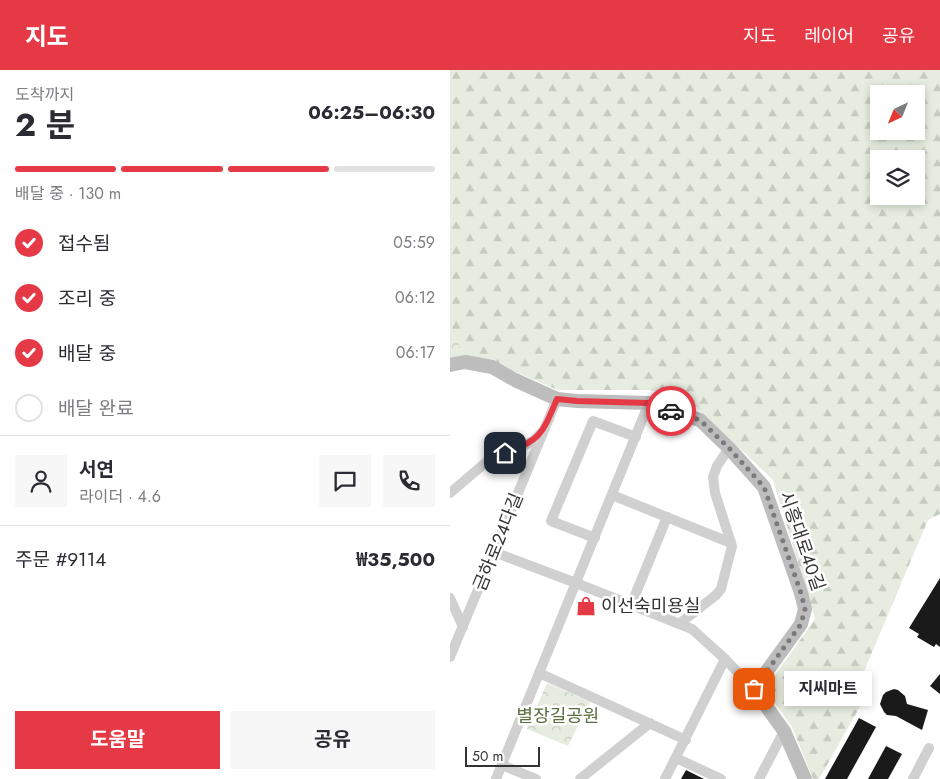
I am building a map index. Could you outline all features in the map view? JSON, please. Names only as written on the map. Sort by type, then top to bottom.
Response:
[{"type":"street","name":"시흥대로40길","points":[[450,365],[465,362],[492,367],[515,380],[557,399],[649,403],[700,420],[729,448],[764,487],[805,609],[801,624],[754,689]]},
{"type":"street","name":"금하로24다길","points":[[450,657],[557,399]]},
{"type":"street","points":[[496,779],[649,403]]},
{"type":"street","points":[[595,538],[551,520],[593,421],[636,437]]},
{"type":"street","points":[[450,492],[491,458],[520,448],[532,441],[544,430]]},
{"type":"street","points":[[679,624],[716,595],[721,588],[732,546],[715,493],[713,477],[717,466],[729,448]]},
{"type":"street","points":[[612,495],[731,543]]},
{"type":"street","points":[[631,605],[667,517]]},
{"type":"street","points":[[494,552],[692,629],[754,689],[784,731],[805,779]]},
{"type":"street","points":[[450,598],[463,627]]},
{"type":"street","points":[[666,779],[725,660]]},
{"type":"street","points":[[539,673],[686,740]]},
{"type":"street","points":[[580,779],[650,723]]},
{"type":"street","points":[[759,779],[784,731]]},
{"type":"street","points":[[913,779],[929,748]]},
{"type":"street","points":[[676,758],[717,777]]},
{"type":"street","points":[[502,764],[536,779]]},
{"type":"green space","points":[[450,70],[940,70],[940,514],[928,520],[862,676],[861,705],[819,779],[813,779],[792,727],[767,692],[768,685],[815,619],[773,480],[691,402],[650,390],[558,390],[490,361],[466,357],[450,330]]},
{"type":"green space","points":[[450,330],[466,357],[450,361]]},
{"type":"green space","name":"별장길공원","points":[[547,683],[590,702],[568,746],[527,729]]},
{"type":"building","points":[[940,578],[940,647],[936,644],[934,647],[917,637],[919,634],[909,628]]},
{"type":"building","points":[[940,674],[940,694],[930,686]]},
{"type":"building","points":[[894,689],[905,696],[907,704],[928,710],[922,730],[896,716],[887,715],[884,712],[880,704],[883,695]]},
{"type":"building","points":[[859,718],[876,727],[847,779],[825,779]]},
{"type":"building","points":[[886,746],[902,754],[888,779],[868,779]]},
{"type":"building","points":[[686,770],[704,779],[681,779]]},
{"type":"way so far","points":[[671,411],[700,420],[729,448],[764,487],[801,593],[805,609],[801,624],[754,689]]},
{"type":"place","name":"이선숙미용실","points":[[586,606]]},
{"type":"place","name":"지씨마트","points":[[754,689]]},
{"type":"route","points":[[505,453],[520,448],[532,441],[544,430],[557,399],[649,403],[671,411]]}]
